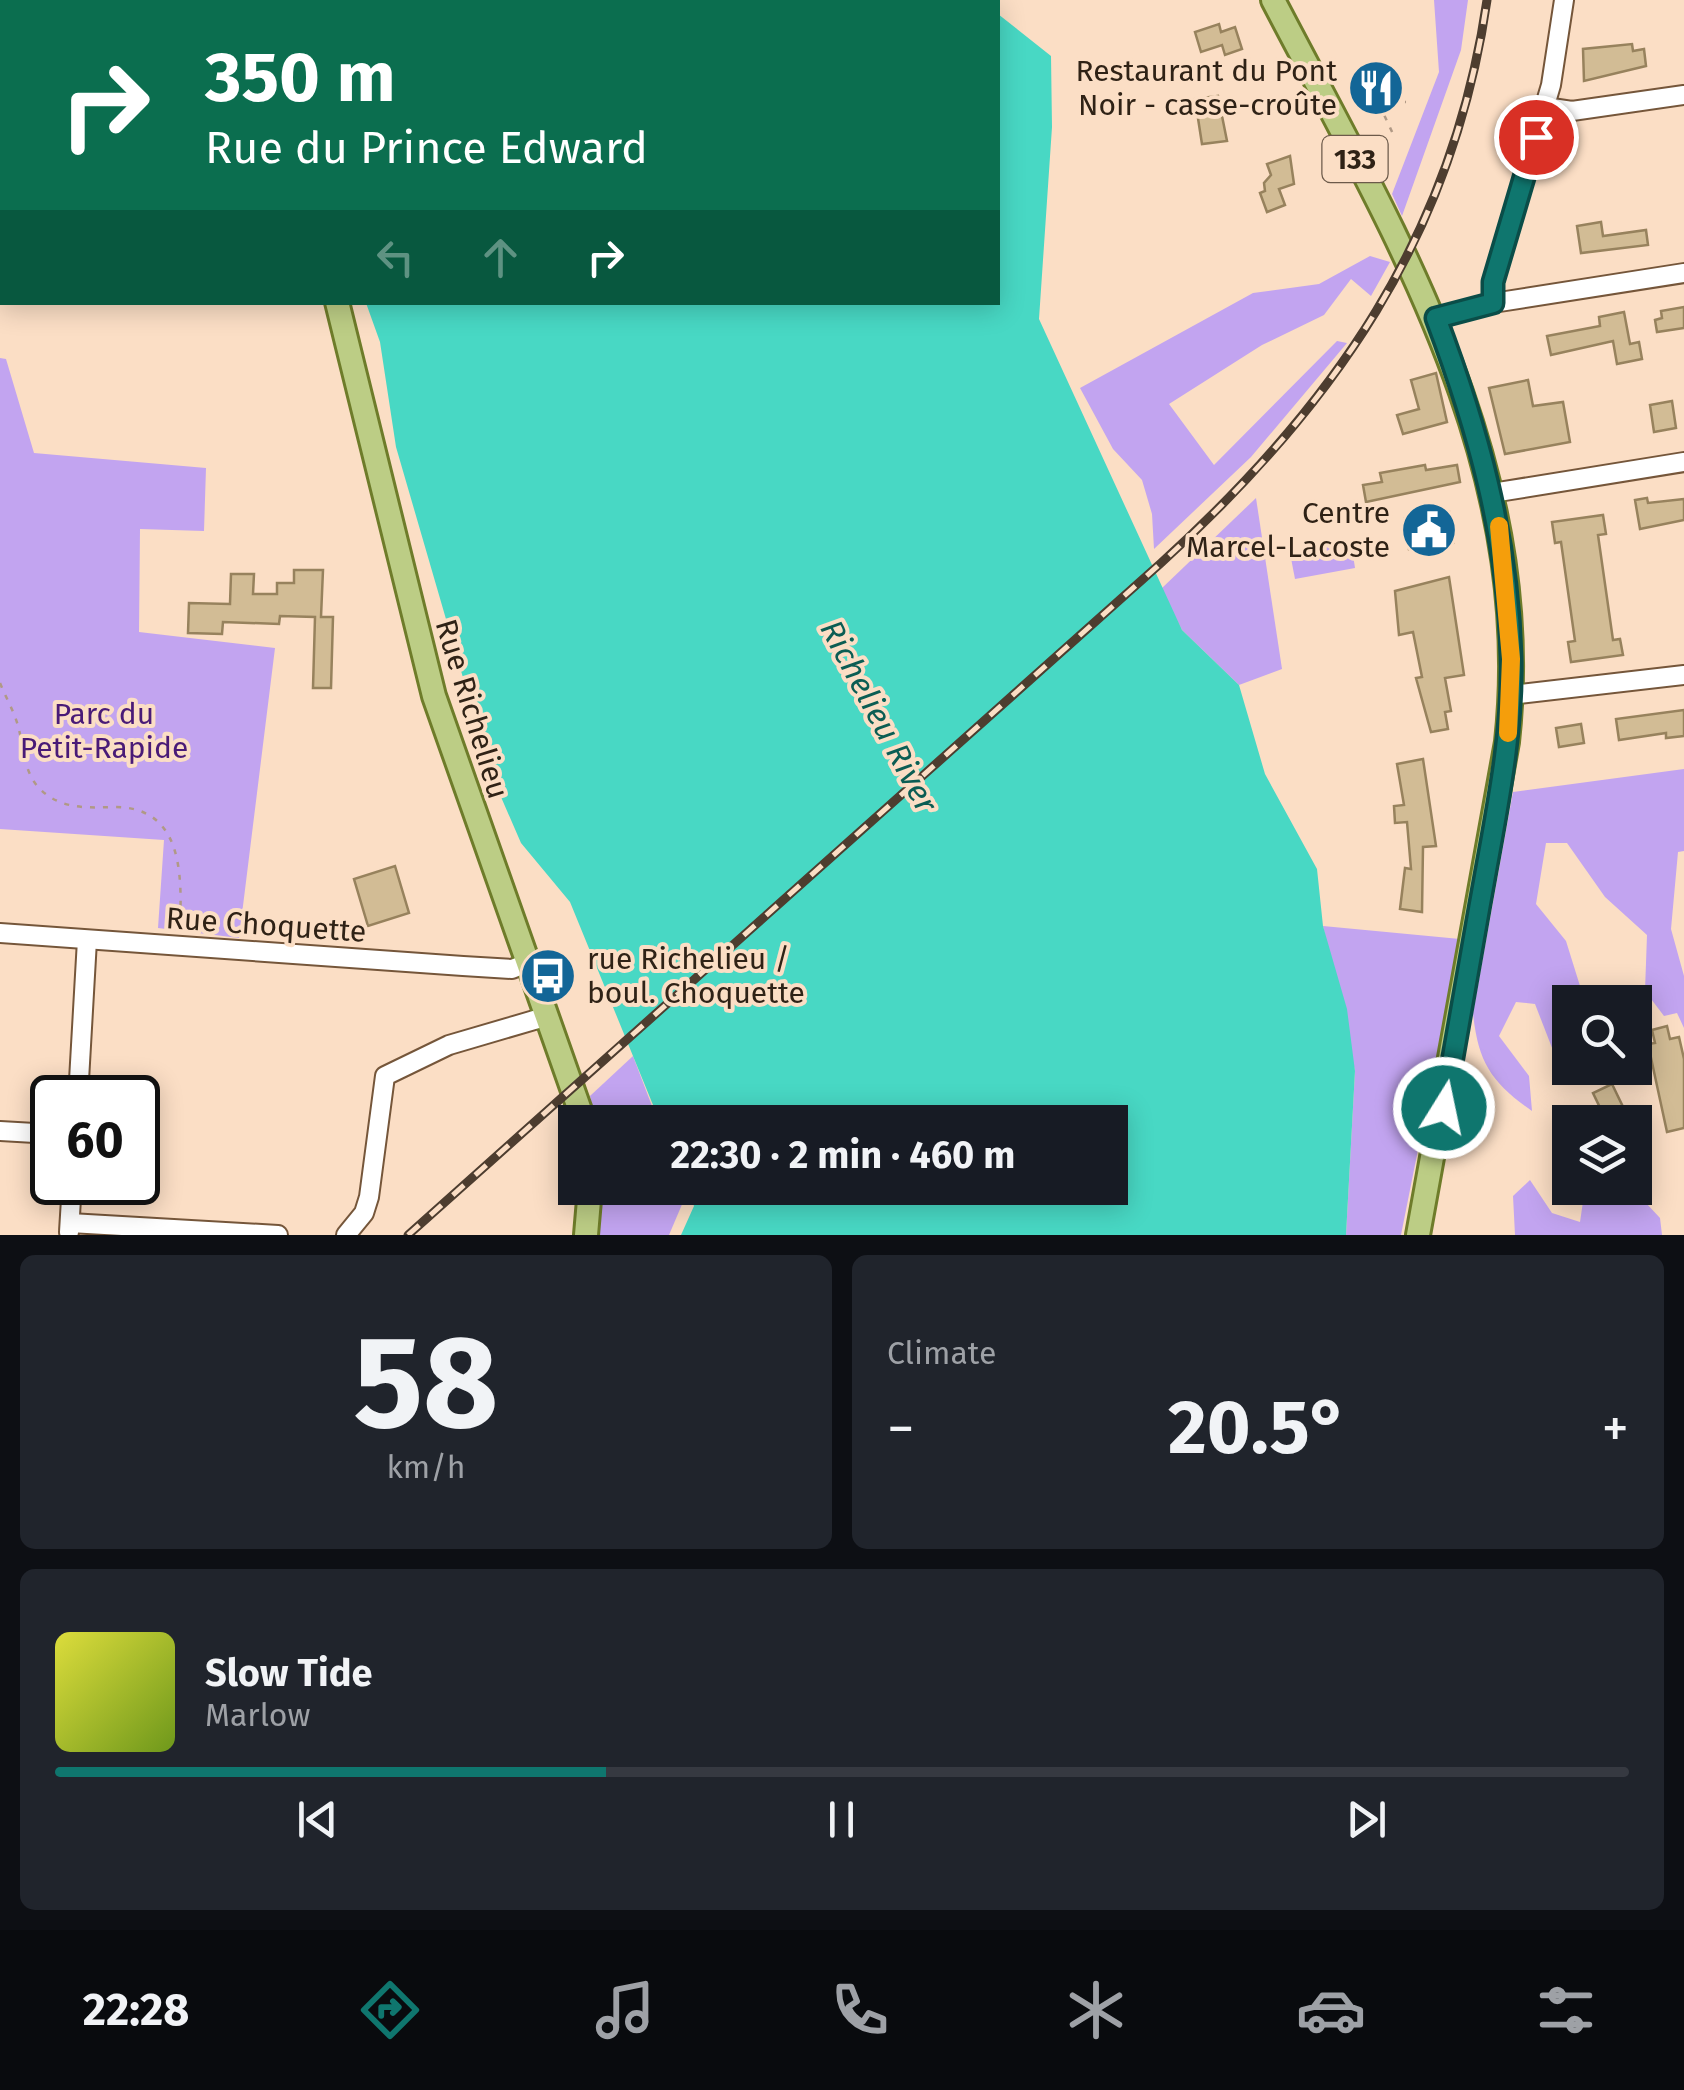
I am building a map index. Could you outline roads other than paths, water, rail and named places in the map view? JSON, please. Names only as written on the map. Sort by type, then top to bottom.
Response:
[{"type":"main road","name":"133","points":[[1273,0],[1436,318],[1478,433],[1506,572],[1511,696],[1494,827],[1418,1235]]},
{"type":"main road","name":"Rue Richelieu","points":[[338,305],[424,661],[578,1105]]},
{"type":"main road","points":[[586,1235],[589,1205]]},
{"type":"street","points":[[1493,303],[1493,282],[1545,107],[1564,0]]},
{"type":"street","points":[[1545,107],[1572,111],[1684,95]]},
{"type":"street","points":[[1436,318],[1493,303],[1684,273]]},
{"type":"street","points":[[1492,493],[1684,462]]},
{"type":"street","points":[[1511,696],[1684,675]]},
{"type":"street","name":"Rue Choquette","points":[[0,933],[496,968],[527,963]]},
{"type":"street","points":[[79,1075],[87,940]]},
{"type":"street","points":[[346,1235],[364,1214],[370,1197],[380,1096],[387,1074],[449,1045],[548,1016]]},
{"type":"street","points":[[0,1131],[30,1133]]},
{"type":"street","points":[[69,1229],[278,1235]]},
{"type":"water","name":"Richelieu River","points":[[1000,16],[1051,56],[1052,127],[1039,319],[1182,630],[1239,685],[1265,774],[1317,869],[1323,926],[1347,1009],[1355,1071],[1346,1235],[681,1235],[694,1205],[1128,1205],[1128,1105],[653,1105],[570,902],[521,843],[491,774],[396,447],[380,342],[367,305],[1000,305]]},
{"type":"railway","points":[[408,1235],[1161,563],[1280,442],[1331,378],[1376,311],[1415,240],[1446,165],[1470,86],[1487,0]]},
{"type":"place","name":"Restaurant du Pont Noir - casse-croûte","points":[[1376,88]]},
{"type":"place","name":"Centre Marcel-Lacoste","points":[[1429,530]]},
{"type":"place","name":"rue Richelieu / boul. Choquette","points":[[548,976]]},
{"type":"park label","name":"Parc du Petit-Rapide","points":[[104,731]]}]
